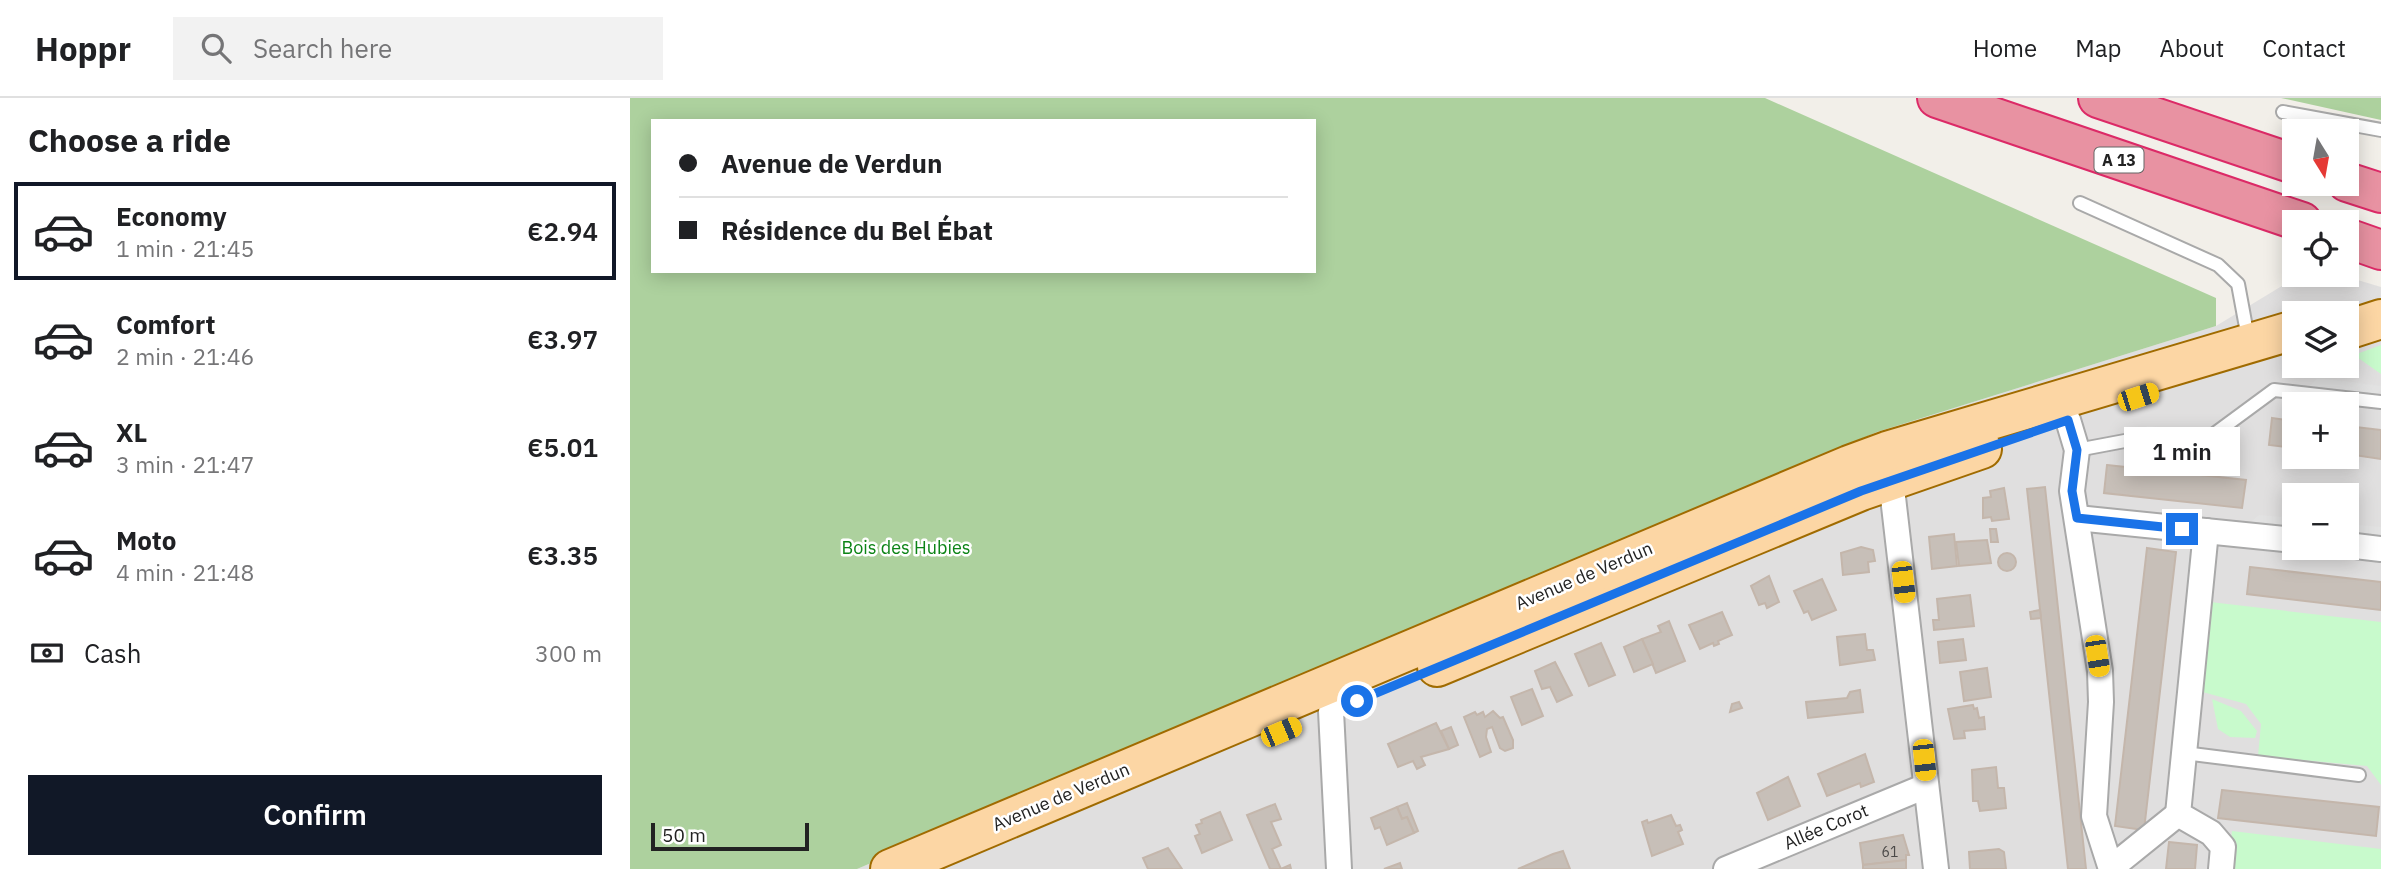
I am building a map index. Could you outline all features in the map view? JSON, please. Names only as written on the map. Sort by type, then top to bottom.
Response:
[{"type":"highway","name":"A 13","points":[[1937,98],[2282,215]]},
{"type":"highway","points":[[2098,98],[2282,160]]},
{"type":"highway","points":[[2359,186],[2381,193]]},
{"type":"highway","points":[[2359,242],[2381,250]]},
{"type":"main road","points":[[2359,313],[2381,307]]},
{"type":"main road","points":[[2359,326],[2381,319]]},
{"type":"main road","name":"Avenue de Verdun","points":[[890,869],[1849,466],[2282,333]]},
{"type":"main road","name":"Avenue de Verdun","points":[[954,869],[1891,480],[2073,435],[2282,352]]},
{"type":"street","points":[[2073,435],[2072,491],[2100,671],[2101,702],[2094,816],[2111,869],[2178,814],[2206,531]]},
{"type":"street","points":[[1891,480],[1936,869]]},
{"type":"street","points":[[2077,518],[2282,539]]},
{"type":"street","points":[[2359,546],[2381,549]]},
{"type":"street","points":[[1331,711],[1339,869]]},
{"type":"street","name":"Allée Corot","points":[[1726,869],[1926,786]]},
{"type":"street","points":[[2178,814],[2211,833],[2223,847],[2221,869]]},
{"type":"lane","points":[[2283,112],[2381,130]]},
{"type":"lane","points":[[2080,203],[2218,265],[2238,284],[2249,342]]},
{"type":"lane","points":[[2073,435],[2198,446],[2274,390],[2381,402]]},
{"type":"lane","points":[[2184,753],[2359,775]]},
{"type":"shaded area","points":[[2359,280],[2381,287],[2381,869],[857,869],[1877,432],[2216,326],[2282,286],[2359,287]]},
{"type":"shaded area","points":[[2317,378],[2381,386],[2381,390],[2371,401],[2359,400],[2359,392],[2305,392]]},
{"type":"shaded area","points":[[2147,426],[2208,431],[2192,445],[2130,440]]},
{"type":"shaded area","points":[[2259,515],[2282,517],[2282,530],[2246,526]]},
{"type":"shaded area","points":[[2359,525],[2381,527],[2381,539],[2359,537]]},
{"type":"green space","name":"Bois des Hubies","points":[[630,98],[1765,98],[2216,298],[2216,326],[1877,432],[857,869],[630,869]]},
{"type":"green space","points":[[2281,98],[2381,98],[2381,120]]},
{"type":"green space","points":[[2381,345],[2381,374],[2359,359],[2359,353]]},
{"type":"green space","points":[[2210,602],[2381,622],[2381,785],[2367,766],[2258,756],[2261,724],[2246,704],[2199,691]]},
{"type":"green space","points":[[2212,699],[2241,711],[2257,731],[2255,738],[2230,737],[2218,729]]},
{"type":"green space","points":[[2232,831],[2381,849],[2381,869],[2228,869]]},
{"type":"building","points":[[2272,418],[2282,419],[2282,447],[2269,445]]},
{"type":"building","points":[[2359,427],[2381,430],[2381,459],[2359,456]]},
{"type":"building","points":[[2107,465],[2246,480],[2242,508],[2104,493]]},
{"type":"building","points":[[2045,487],[2086,869],[2068,869],[2027,489]]},
{"type":"building","points":[[2004,488],[2009,519],[1992,521],[1991,517],[1983,518],[1983,498],[1991,497],[1990,491]]},
{"type":"building","points":[[1990,529],[1996,529],[1998,542],[1991,542]]},
{"type":"building","points":[[1954,534],[1957,566],[1932,569],[1929,537]]},
{"type":"building","points":[[1987,540],[1991,563],[1959,566],[1956,542]]},
{"type":"building","points":[[1861,547],[1873,550],[1875,561],[1868,562],[1869,572],[1843,575],[1841,553]]},
{"type":"building","points":[[2147,548],[2176,552],[2144,830],[2115,826]]},
{"type":"building","points":[[2007,553],[2013,556],[2016,562],[2013,568],[2007,571],[2001,568],[1998,562],[2001,556]]},
{"type":"building","points":[[2250,567],[2381,582],[2381,610],[2247,594]]},
{"type":"building","points":[[1769,576],[1779,602],[1767,608],[1765,603],[1759,605],[1751,586]]},
{"type":"building","points":[[1822,579],[1836,610],[1812,620],[1808,611],[1804,613],[1794,591]]},
{"type":"building","points":[[1970,595],[1974,626],[1934,630],[1933,620],[1939,620],[1937,599]]},
{"type":"building","points":[[2040,610],[2041,618],[2031,619],[2030,612]]},
{"type":"building","points":[[1722,612],[1732,635],[1718,641],[1719,644],[1714,646],[1713,643],[1700,649],[1689,625]]},
{"type":"building","points":[[1669,621],[1685,661],[1656,673],[1642,639],[1661,632],[1658,626]]},
{"type":"building","points":[[1865,634],[1867,650],[1873,650],[1875,660],[1840,665],[1837,637]]},
{"type":"building","points":[[1642,639],[1653,664],[1634,672],[1624,647]]},
{"type":"building","points":[[1963,639],[1966,660],[1940,663],[1938,642]]},
{"type":"building","points":[[1601,643],[1615,675],[1589,686],[1575,654]]},
{"type":"building","points":[[1555,662],[1572,695],[1557,702],[1550,687],[1542,689],[1535,671]]},
{"type":"building","points":[[1987,668],[1991,697],[1964,701],[1960,672]]},
{"type":"building","points":[[1532,689],[1543,716],[1522,725],[1511,697]]},
{"type":"building","points":[[1860,690],[1863,712],[1808,718],[1806,702],[1847,698],[1850,692]]},
{"type":"building","points":[[1739,702],[1742,708],[1730,712],[1732,704]]},
{"type":"building","points":[[1973,705],[1974,709],[1977,708],[1979,718],[1984,717],[1985,729],[1964,731],[1965,738],[1954,739],[1948,709]]},
{"type":"building","points":[[1493,711],[1500,718],[1503,717],[1513,740],[1513,748],[1505,751],[1500,748],[1492,727],[1487,729],[1486,737],[1491,752],[1480,757],[1464,717],[1483,712],[1485,717]]},
{"type":"building","points":[[1436,723],[1449,749],[1421,757],[1425,765],[1417,769],[1413,761],[1398,767],[1388,744]]},
{"type":"building","points":[[1451,727],[1458,745],[1449,749],[1441,731]]},
{"type":"building","points":[[1865,754],[1874,782],[1861,787],[1860,783],[1827,796],[1818,774]]},
{"type":"building","points":[[1996,767],[1998,788],[2004,788],[2006,808],[1980,811],[1978,801],[1973,801],[1972,770]]},
{"type":"building","points":[[1788,777],[1800,806],[1768,820],[1757,793]]},
{"type":"building","points":[[2222,790],[2379,807],[2376,836],[2218,818]]},
{"type":"building","points":[[1407,803],[1418,831],[1414,833],[1407,817],[1402,819],[1397,807]]},
{"type":"building","points":[[1275,804],[1281,819],[1271,822],[1281,845],[1272,849],[1281,869],[1270,869],[1247,815]]},
{"type":"building","points":[[1397,807],[1402,819],[1407,817],[1414,833],[1387,845],[1380,827],[1375,829],[1371,818]]},
{"type":"building","points":[[1220,812],[1232,840],[1202,853],[1195,836],[1200,834],[1196,825]]},
{"type":"building","points":[[1671,815],[1676,826],[1680,825],[1682,830],[1678,832],[1683,844],[1652,856],[1642,822],[1647,820],[1648,823]]},
{"type":"building","points":[[1903,835],[1909,855],[1906,855],[1906,860],[1863,865],[1860,843]]},
{"type":"building","points":[[2169,842],[2197,845],[2195,869],[2166,869]]},
{"type":"building","points":[[1168,848],[1182,869],[1148,869],[1143,858]]},
{"type":"building","points":[[1999,849],[2004,852],[2006,869],[1970,869],[1969,852]]},
{"type":"building","points":[[1563,851],[1570,869],[1518,869],[1553,854]]},
{"type":"building","points":[[1906,860],[1906,869],[1863,869],[1863,865]]},
{"type":"building","points":[[1400,863],[1402,869],[1384,869]]},
{"type":"route","points":[[1357,701],[1861,491],[2068,420],[2077,450],[2072,491],[2077,518],[2182,529]]}]
